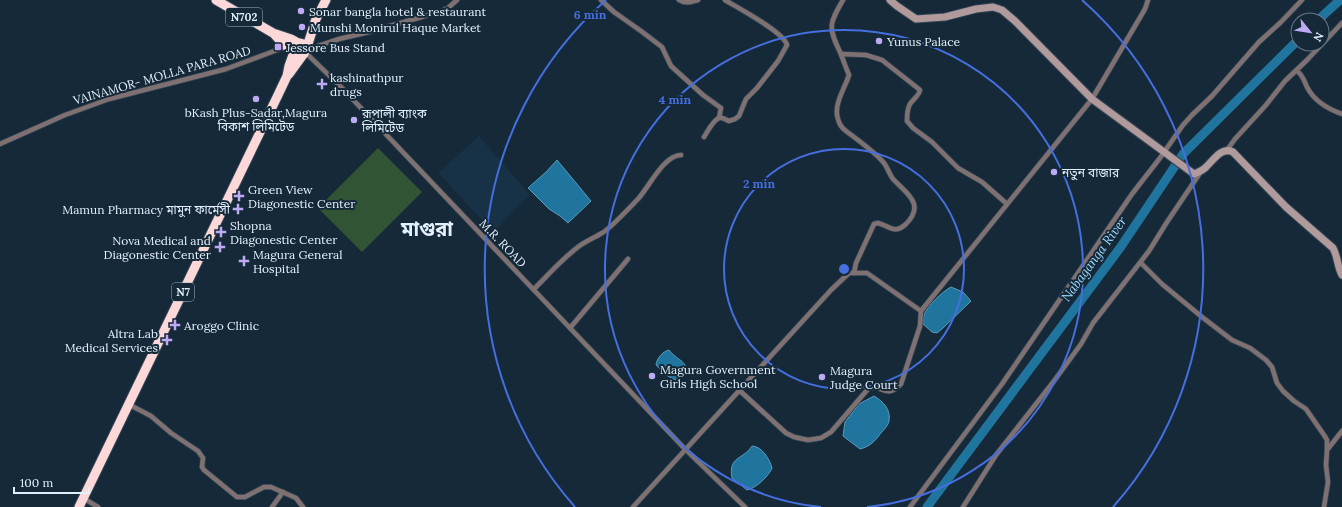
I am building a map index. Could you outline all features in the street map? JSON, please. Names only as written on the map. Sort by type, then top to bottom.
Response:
[{"type":"highway","name":"N702","points":[[216,0],[298,49]]},
{"type":"highway","name":"N7","points":[[79,507],[298,49],[326,0]]},
{"type":"main road","points":[[890,0],[916,19],[945,17],[976,9],[993,7],[1002,10],[1015,21],[1092,99],[1167,154],[1186,170],[1194,174],[1204,169],[1218,155],[1227,150],[1233,152],[1306,226],[1328,242],[1335,252],[1338,268],[1342,275]]},
{"type":"street","name":"VAINAMOR- MOLLA PARA ROAD","points":[[0,144],[65,115],[109,99],[439,12],[448,8],[457,0]]},
{"type":"street","points":[[601,0],[614,12],[641,30],[662,47],[670,66],[703,95],[721,108],[719,118],[704,137]]},
{"type":"street","points":[[679,0],[684,2],[698,0]]},
{"type":"street","points":[[719,118],[729,121],[739,116],[746,99],[757,88],[778,60],[787,45],[783,38],[763,22],[725,0]]},
{"type":"street","points":[[843,0],[833,17],[831,28],[849,75],[838,103],[837,118],[841,126],[885,164],[890,176],[907,191],[913,200],[914,211],[907,222],[900,229],[895,230],[878,223],[874,224],[856,263],[854,273]]},
{"type":"street","points":[[739,390],[790,435],[808,440],[820,438],[831,432],[868,389],[875,387],[884,391],[890,391],[901,384],[920,326],[921,311],[1092,99],[1145,10],[1148,0]]},
{"type":"street","points":[[910,507],[1002,384],[1132,194],[1167,154],[1192,115],[1212,96],[1259,42],[1302,0]]},
{"type":"street","points":[[1227,150],[1285,81],[1342,23]]},
{"type":"street","name":"M.R. ROAD","points":[[298,49],[341,87],[685,449],[745,507]]},
{"type":"street","points":[[841,54],[866,55],[882,60],[920,90],[920,94],[910,105],[907,121],[913,128],[929,139],[958,168],[982,182],[1007,204]]},
{"type":"street","points":[[1297,70],[1301,74],[1307,87],[1316,100],[1342,114]]},
{"type":"street","points":[[534,289],[569,254],[587,240],[603,233],[638,199],[667,160],[681,154]]},
{"type":"street","points":[[963,507],[1004,444],[1054,381],[1081,344],[1093,323],[1141,263],[1196,178],[1204,169]]},
{"type":"street","points":[[570,328],[628,259]]},
{"type":"street","points":[[1141,263],[1167,288],[1197,313],[1232,340],[1250,348],[1266,360],[1272,367],[1277,383],[1283,391],[1306,409],[1327,440],[1326,465],[1328,482],[1324,507]]},
{"type":"street","points":[[633,507],[848,273],[867,273],[921,311]]},
{"type":"street","points":[[128,404],[150,416],[171,433],[198,450],[203,458],[202,467],[204,470],[237,497],[245,497],[264,486],[296,498],[303,507]]},
{"type":"street","points":[[1327,450],[1342,432]]},
{"type":"street","points":[[272,507],[283,492]]},
{"type":"street","points":[[83,498],[98,507]]},
{"type":"shaded area","points":[[479,136],[530,195],[493,232],[438,173]]},
{"type":"green space","points":[[378,148],[422,192],[362,252],[318,208]]},
{"type":"water","points":[[557,160],[591,201],[568,223],[549,209],[528,188]]},
{"type":"water","points":[[951,287],[963,292],[971,301],[937,333],[932,332],[923,324],[924,315],[928,307]]},
{"type":"water","points":[[669,350],[685,365],[684,374],[677,381],[666,375],[656,365],[660,356]]},
{"type":"water","points":[[874,396],[881,401],[888,410],[889,421],[874,441],[868,446],[860,449],[843,436],[845,422],[859,404]]},
{"type":"water","points":[[752,446],[759,448],[762,451],[772,468],[761,482],[747,490],[732,478],[731,471],[734,462],[745,454]]},
{"type":"waterway","name":"Nabaganga River","points":[[1327,12],[1340,0]]},
{"type":"waterway","name":"Nabaganga River","points":[[927,507],[1120,248],[1183,154],[1290,48]]},
{"type":"place","name":"Sonar bangla hotel & restaurant","points":[[301,11]]},
{"type":"place","name":"Munshi Monirul Haque Market","points":[[302,27]]},
{"type":"place","name":"Yunus Palace","points":[[879,41]]},
{"type":"place","name":"Jessore Bus Stand","points":[[278,47]]},
{"type":"place","name":"kashinathpur drugs","points":[[322,84]]},
{"type":"place","name":"bKash Plus-Sadar,Magura বিকাশ লিমিটেড","points":[[256,99]]},
{"type":"place","name":"রূপালী ব্যাংক লিমিটেড","points":[[354,120]]},
{"type":"place","name":"নতুন বাজার","points":[[1054,172]]},
{"type":"place","name":"Green View Diagonestic Center","points":[[239,196]]},
{"type":"place","name":"Mamun Pharmacy মামুন ফার্মেসী","points":[[238,209]]},
{"type":"place","name":"Shopna Diagonestic Center","points":[[221,232]]},
{"type":"place","name":"Nova Medical and Diagonestic Center","points":[[220,247]]},
{"type":"place","name":"Magura General Hospital","points":[[244,261]]},
{"type":"place","name":"Aroggo Clinic","points":[[175,325]]},
{"type":"place","name":"Altra Lab Medical Services","points":[[167,340]]},
{"type":"place","name":"Magura Government Girls High School","points":[[652,376]]},
{"type":"place","name":"Magura Judge Court","points":[[822,377]]},
{"type":"district","name":"মাগুরা","points":[[427,228]]}]
